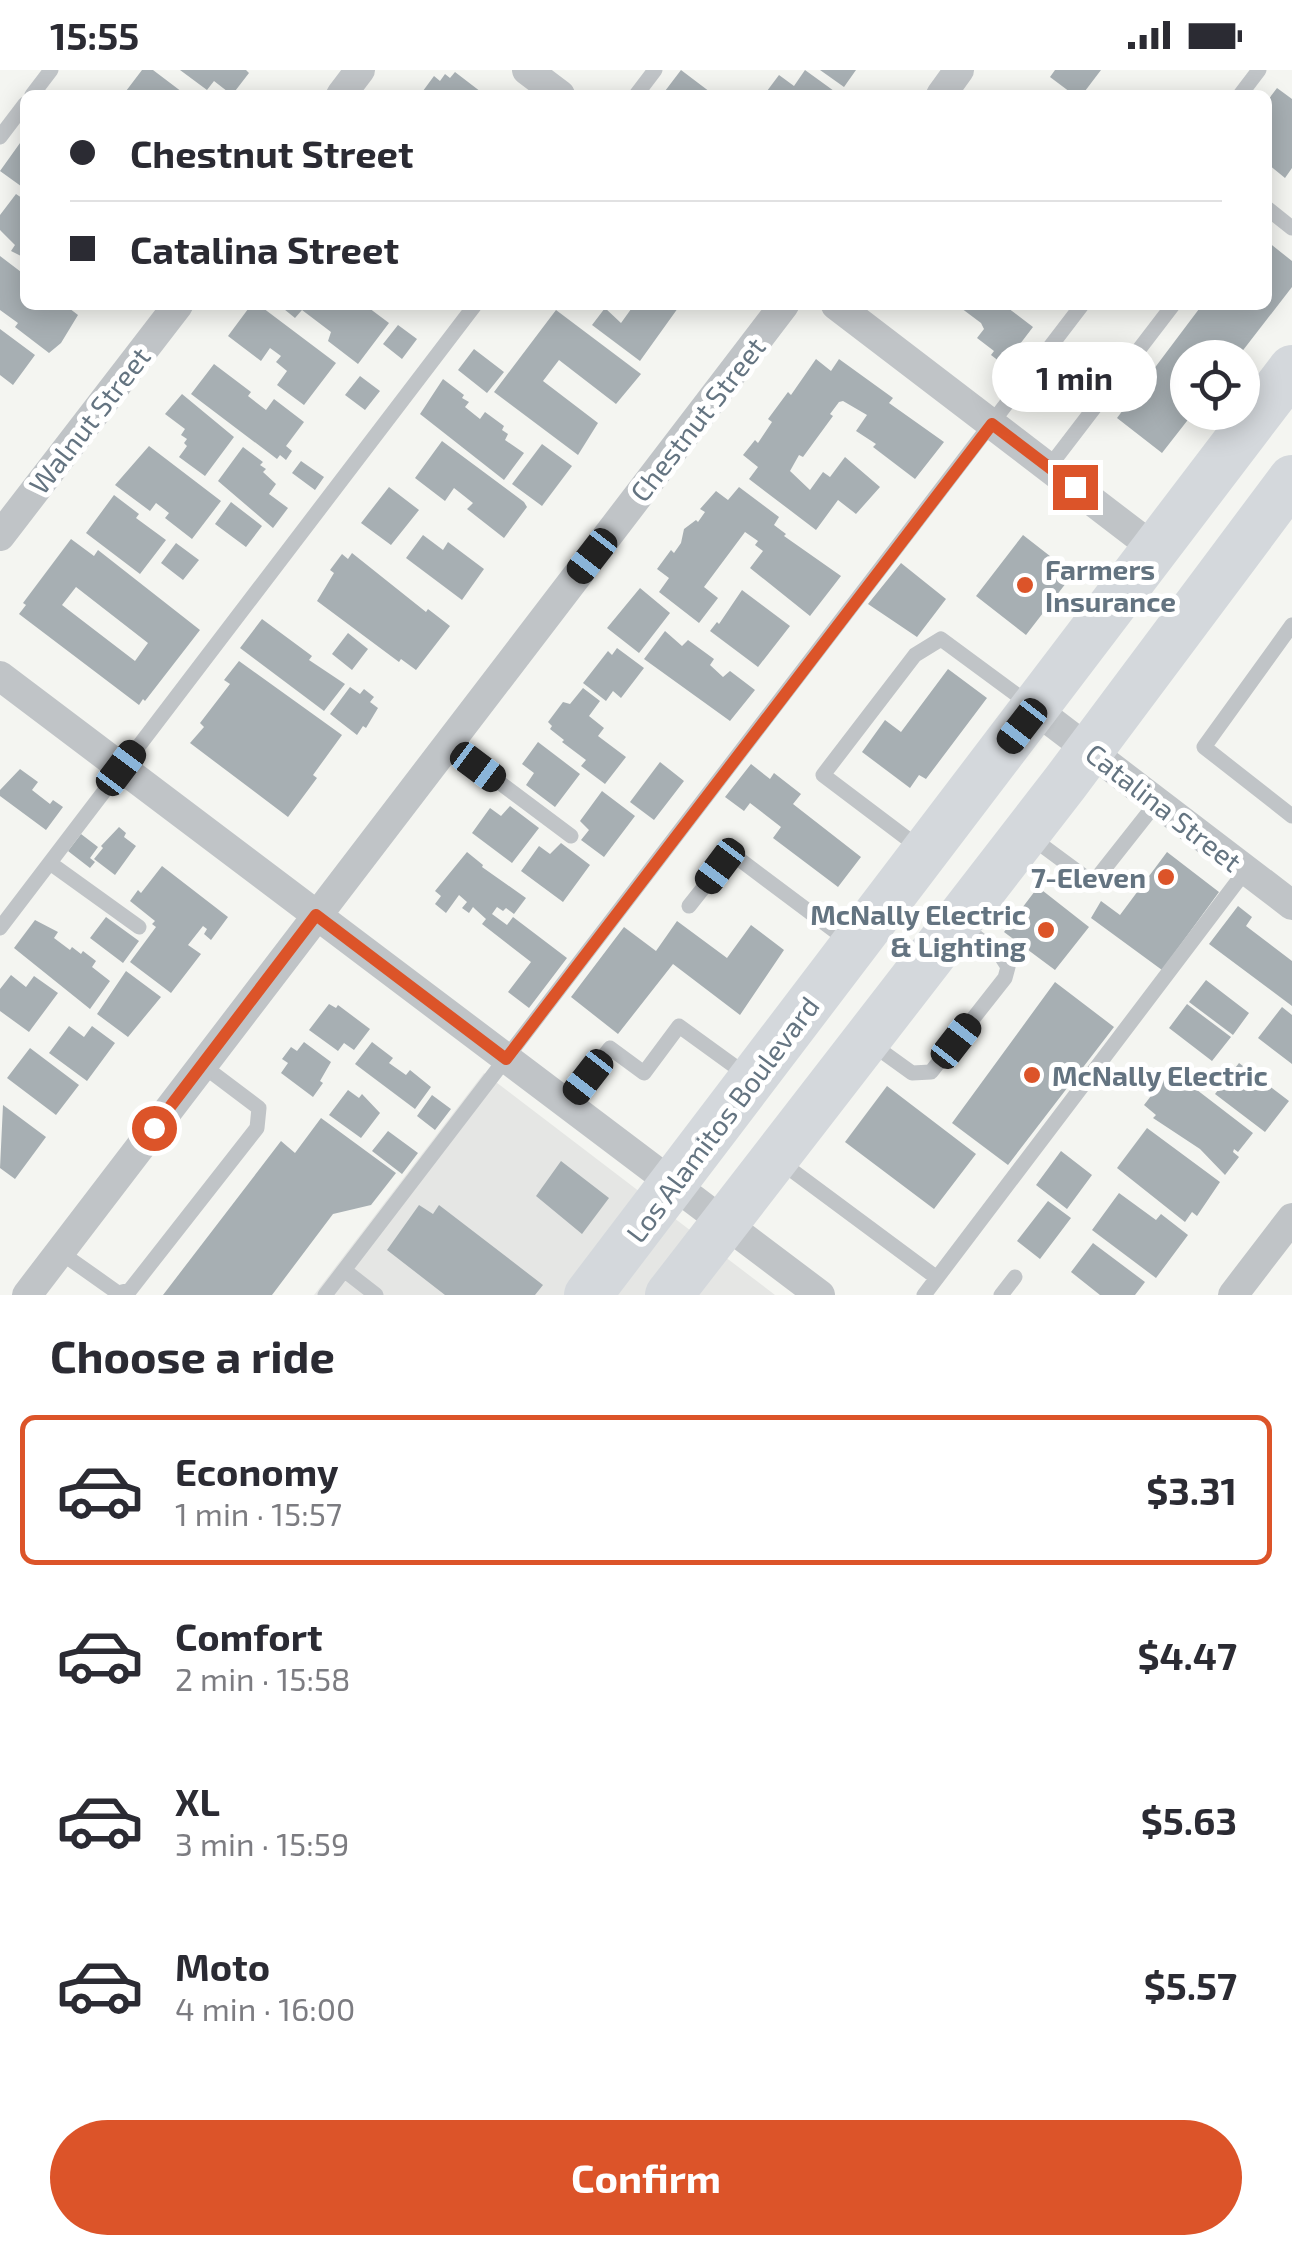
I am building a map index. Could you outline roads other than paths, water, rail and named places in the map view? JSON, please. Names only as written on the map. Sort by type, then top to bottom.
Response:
[{"type":"main road","name":"Los Alamitos Boulevard","points":[[588,1295],[1292,370]]},
{"type":"main road","points":[[669,1295],[775,1157],[881,1050],[969,932],[1025,833],[1287,495]]},
{"type":"street","points":[[345,90],[360,70]]},
{"type":"street","points":[[526,70],[553,90]]},
{"type":"street","name":"Walnut Street","points":[[0,536],[174,310]]},
{"type":"street","name":"Chestnut Street","points":[[27,1295],[780,310]]},
{"type":"street","points":[[843,310],[1155,549]]},
{"type":"street","points":[[0,676],[820,1295]]},
{"type":"street","name":"Catalina Street","points":[[1035,709],[1246,870],[1289,896]]},
{"type":"street","points":[[1233,1295],[1292,1218]]},
{"type":"lane","points":[[36,90],[51,70]]},
{"type":"lane","points":[[640,90],[655,70]]},
{"type":"lane","points":[[1244,90],[1259,70]]},
{"type":"lane","points":[[0,137],[20,111]]},
{"type":"lane","points":[[1272,212],[1292,228]]},
{"type":"lane","points":[[0,928],[471,310]]},
{"type":"lane","points":[[325,1295],[1078,310]]},
{"type":"lane","points":[[1048,466],[1169,310]]},
{"type":"lane","points":[[1292,625],[1204,747],[1292,816]]},
{"type":"lane","points":[[925,852],[824,775],[914,655],[941,639],[1035,709]]},
{"type":"lane","points":[[448,744],[570,836]]},
{"type":"lane","points":[[1025,833],[1092,883],[1157,802]]},
{"type":"lane","points":[[690,906],[730,853],[854,945]]},
{"type":"lane","points":[[50,863],[139,927]]},
{"type":"lane","points":[[924,1295],[1246,870]]},
{"type":"lane","points":[[881,1050],[912,1073],[931,1072],[1005,978],[1008,967],[1001,956],[969,932]]},
{"type":"lane","points":[[566,1105],[610,1048],[644,1072],[679,1026],[751,1079]]},
{"type":"lane","points":[[60,1252],[118,1293],[130,1290],[257,1128],[259,1108],[202,1065]]},
{"type":"lane","points":[[775,1157],[938,1278]]},
{"type":"lane","points":[[344,1270],[376,1295]]},
{"type":"lane","points":[[1001,1295],[1015,1277]]},
{"type":"place","name":"Farmers Insurance","points":[[1025,585]]},
{"type":"place","name":"7-Eleven","points":[[1166,877]]},
{"type":"place","name":"McNally Electric & Lighting","points":[[1046,930]]},
{"type":"place","name":"McNally Electric","points":[[1032,1075]]}]
